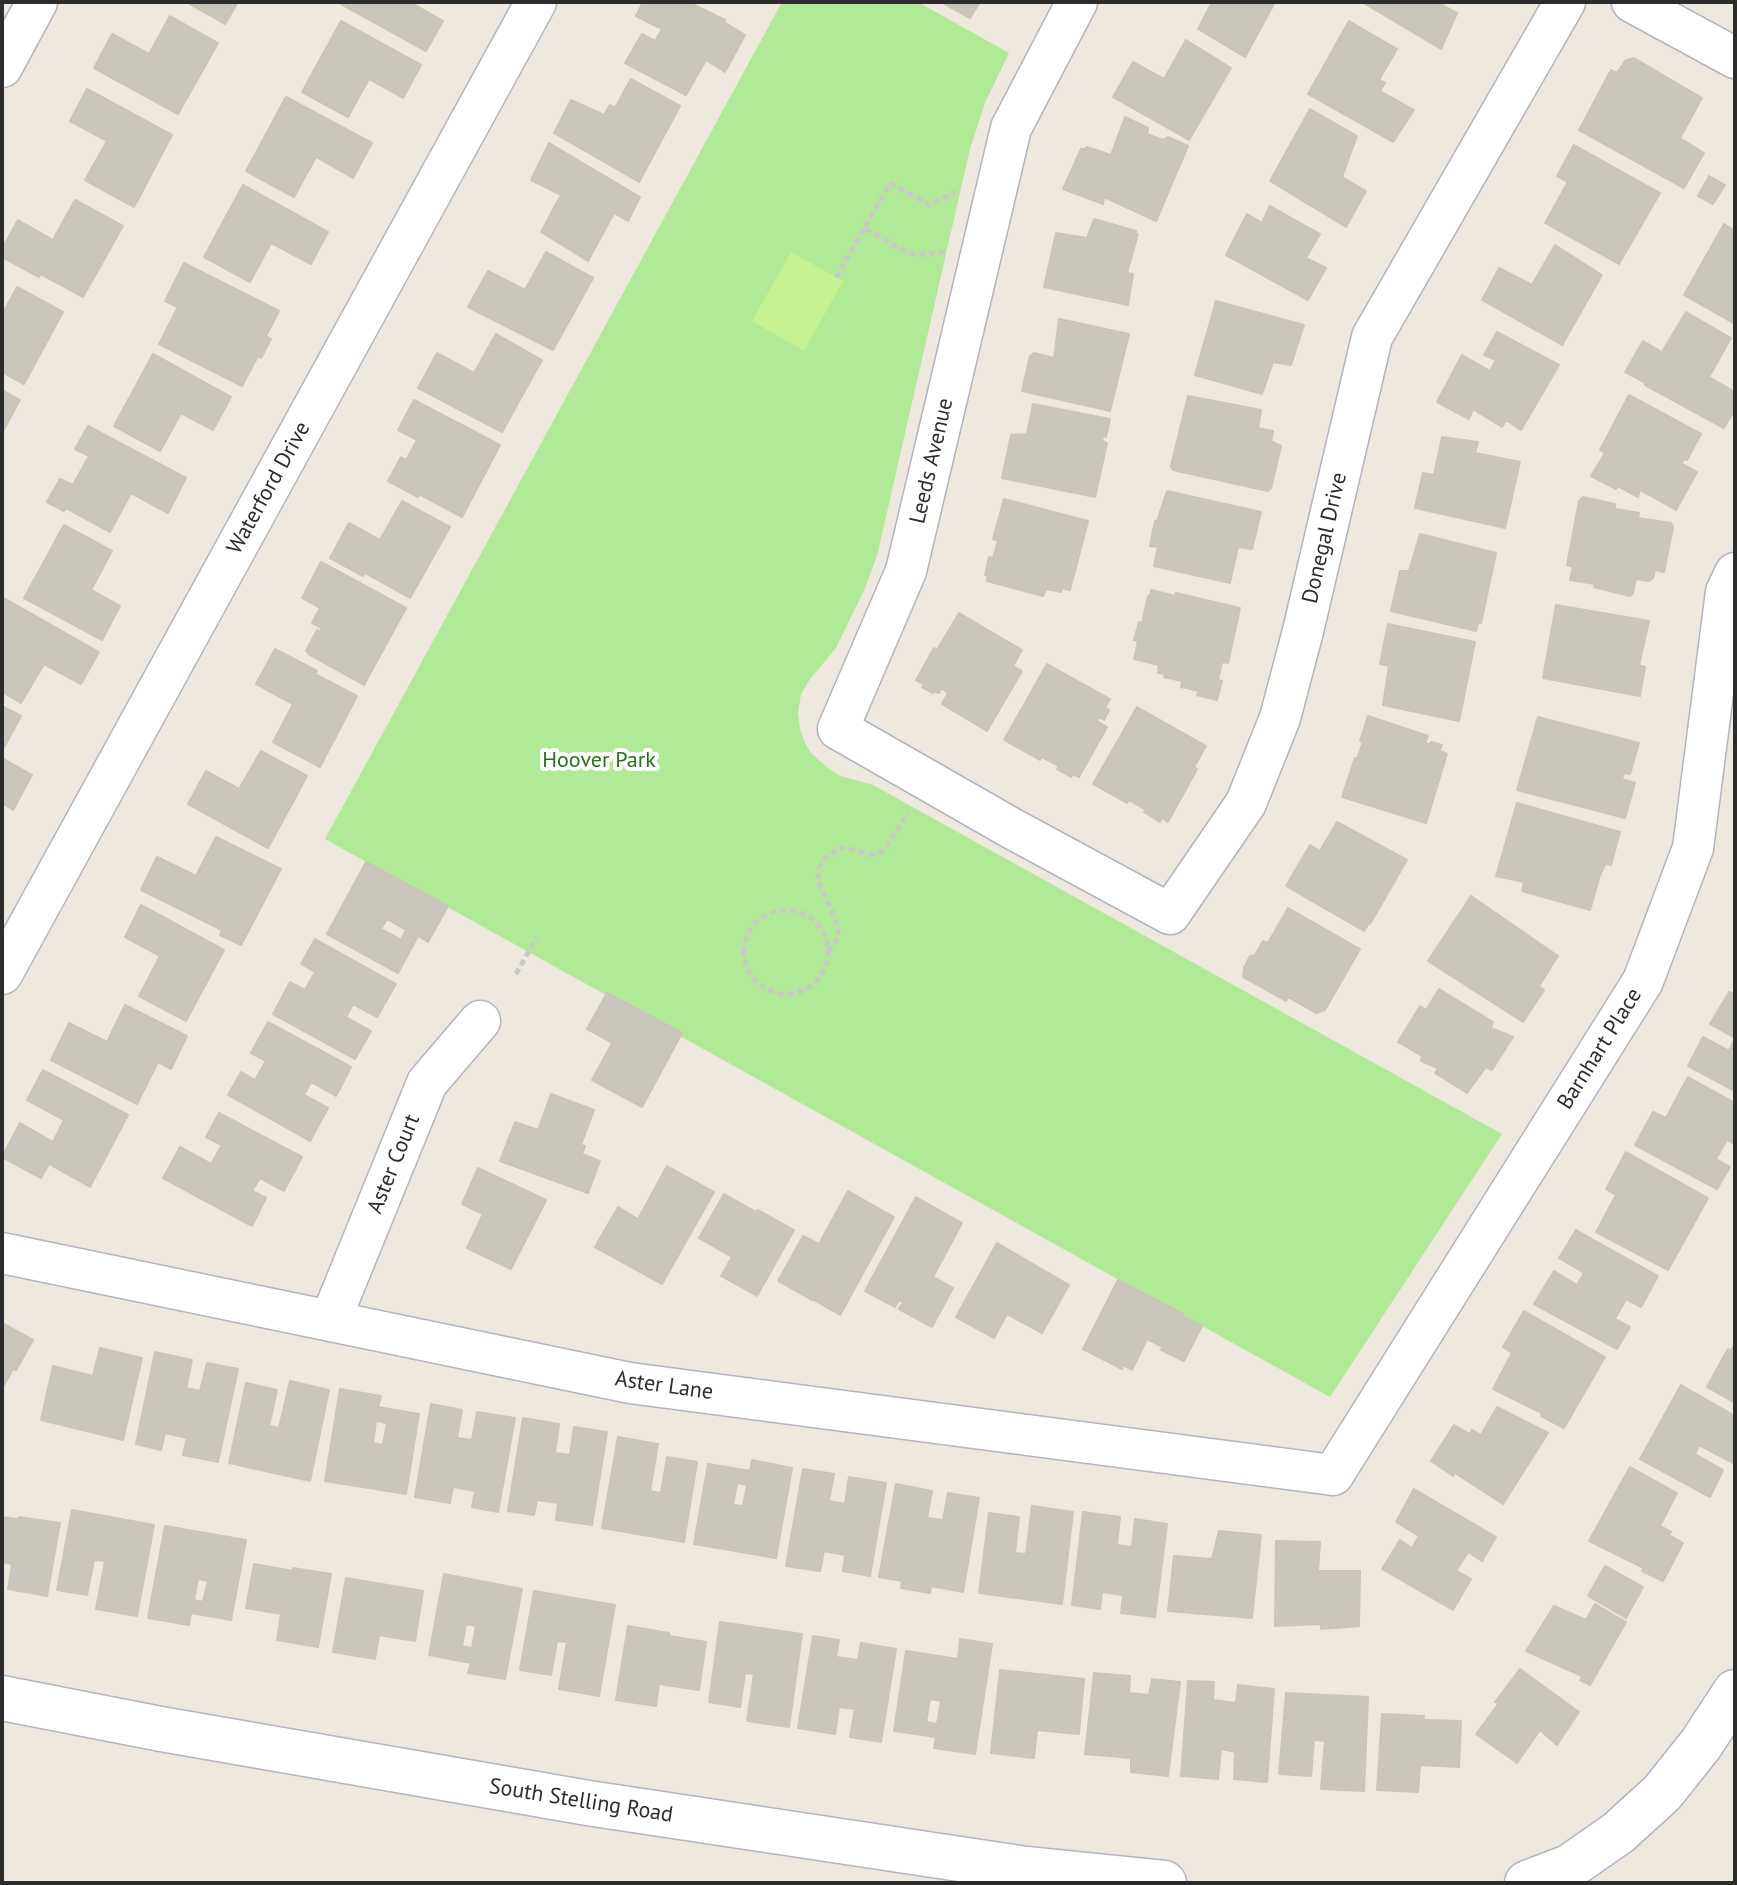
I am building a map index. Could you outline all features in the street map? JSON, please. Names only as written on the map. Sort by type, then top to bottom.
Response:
[{"type":"main road","points":[[1527,1883],[1569,1867],[1618,1833],[1662,1793],[1701,1744],[1735,1692]]},
{"type":"main road","name":"South Stelling Road","points":[[2,1698],[161,1729],[588,1803],[1026,1869],[1164,1883]]},
{"type":"street","points":[[2,67],[37,2]]},
{"type":"street","name":"Waterford Drive","points":[[2,974],[536,2]]},
{"type":"street","name":"Leeds Avenue","points":[[1011,828],[838,729],[906,571],[1011,128],[1077,2]]},
{"type":"street","name":"Donegal Drive","points":[[1011,828],[1170,914],[1246,803],[1280,718],[1288,689],[1372,337],[1565,2]]},
{"type":"street","points":[[1632,2],[1735,58]]},
{"type":"street","name":"Barnhart Place","points":[[1333,1475],[1643,981],[1693,848],[1726,592],[1735,573]]},
{"type":"street","name":"Aster Court","points":[[330,1321],[427,1083],[480,1021]]},
{"type":"street","name":"Aster Lane","points":[[2,1253],[630,1383],[1333,1475]]},
{"type":"path","points":[[836,278],[890,183],[930,205],[956,192]]},
{"type":"path","points":[[864,228],[906,252],[919,255],[982,248]]},
{"type":"path","points":[[829,952],[821,927],[811,917],[786,909],[761,917],[746,938],[743,953],[753,980],[765,990],[779,995],[808,989],[819,979],[839,935],[818,881],[823,860],[840,848],[871,855],[881,852],[927,780]]},
{"type":"path","points":[[516,974],[537,937]]},
{"type":"green space","name":"Hoover Park","points":[[782,2],[918,2],[1009,53],[985,103],[970,149],[877,556],[836,648],[801,694],[798,713],[800,729],[811,753],[841,776],[873,785],[1502,1134],[1330,1397],[325,839]]},
{"type":"green space","points":[[791,252],[843,281],[804,351],[752,321]]},
{"type":"building","points":[[186,2],[238,2],[225,24]]},
{"type":"building","points":[[342,2],[410,2],[443,21],[426,51]]},
{"type":"building","points":[[643,2],[688,2],[725,20],[745,35],[725,72],[706,60],[686,95],[625,63],[642,34],[655,41],[662,29],[636,16]]},
{"type":"building","points":[[941,2],[980,2],[970,18]]},
{"type":"building","points":[[1212,2],[1275,2],[1245,57],[1198,29]]},
{"type":"building","points":[[1362,2],[1436,2],[1457,13],[1441,49]]},
{"type":"building","points":[[170,16],[218,43],[178,114],[94,68],[112,34],[149,54]]},
{"type":"building","points":[[341,21],[421,65],[403,98],[369,79],[348,117],[302,92]]},
{"type":"building","points":[[1349,21],[1397,49],[1379,80],[1385,83],[1380,91],[1414,110],[1393,142],[1308,94]]},
{"type":"building","points":[[1186,40],[1231,68],[1189,140],[1113,97],[1133,62],[1164,79]]},
{"type":"building","points":[[1634,58],[1702,98],[1680,138],[1704,153],[1684,188],[1579,130],[1611,70],[1617,73],[1625,61]]},
{"type":"building","points":[[631,79],[680,106],[639,182],[554,133],[571,100],[604,115],[610,105],[615,108]]},
{"type":"building","points":[[87,89],[172,135],[134,207],[85,180],[107,141],[70,121]]},
{"type":"building","points":[[286,97],[372,143],[353,178],[316,157],[294,197],[246,171]]},
{"type":"building","points":[[1310,109],[1357,136],[1342,177],[1366,191],[1346,227],[1270,181]]},
{"type":"building","points":[[1125,117],[1148,128],[1147,134],[1163,140],[1168,137],[1188,146],[1156,221],[1104,197],[1103,204],[1063,189],[1081,149],[1087,147],[1111,155]]},
{"type":"building","points":[[549,143],[640,197],[628,221],[614,213],[588,261],[541,232],[561,195],[531,180]]},
{"type":"building","points":[[1574,145],[1660,193],[1619,264],[1545,223],[1568,182],[1557,176]]},
{"type":"building","points":[[1709,176],[1725,185],[1713,204],[1698,196]]},
{"type":"building","points":[[243,185],[328,232],[311,264],[271,243],[250,282],[204,257]]},
{"type":"building","points":[[75,200],[123,226],[83,297],[2,257],[2,249],[18,220],[53,240]]},
{"type":"building","points":[[1270,206],[1320,234],[1306,258],[1326,268],[1308,300],[1226,255],[1247,214],[1262,223]]},
{"type":"building","points":[[1094,219],[1138,234],[1127,273],[1133,274],[1128,305],[1044,287],[1056,233],[1087,238]]},
{"type":"building","points":[[1724,224],[1735,231],[1735,324],[1684,295]]},
{"type":"building","points":[[1555,245],[1602,275],[1562,345],[1482,300],[1499,268],[1532,285]]},
{"type":"building","points":[[546,252],[593,278],[553,350],[468,307],[488,271],[525,290]]},
{"type":"building","points":[[184,263],[279,311],[266,336],[271,339],[242,386],[159,344],[178,307],[165,301]]},
{"type":"building","points":[[17,287],[63,312],[24,384],[2,372],[2,315]]},
{"type":"building","points":[[1216,301],[1304,325],[1291,365],[1273,362],[1262,394],[1195,375]]},
{"type":"building","points":[[1686,312],[1731,338],[1709,377],[1735,392],[1735,409],[1724,428],[1625,372],[1643,341],[1662,352]]},
{"type":"building","points":[[1059,319],[1129,334],[1110,411],[1022,391],[1030,356],[1034,353],[1054,358]]},
{"type":"building","points":[[1497,332],[1559,365],[1521,430],[1506,420],[1502,427],[1473,409],[1469,419],[1437,402],[1462,355],[1490,371],[1496,360],[1484,355]]},
{"type":"building","points":[[496,334],[542,360],[502,432],[418,388],[437,353],[474,373]]},
{"type":"building","points":[[153,354],[231,397],[213,430],[181,413],[160,451],[114,426]]},
{"type":"building","points":[[2,390],[20,400],[2,433]]},
{"type":"building","points":[[1629,395],[1701,434],[1687,460],[1681,463],[1697,472],[1676,510],[1640,490],[1638,497],[1591,476],[1605,453],[1600,450]]},
{"type":"building","points":[[1188,396],[1261,410],[1258,428],[1273,431],[1271,441],[1281,446],[1268,491],[1173,470],[1171,466]]},
{"type":"building","points":[[414,400],[500,445],[462,517],[388,481],[401,457],[406,460],[417,440],[398,430]]},
{"type":"building","points":[[1033,404],[1110,419],[1102,441],[1107,443],[1095,497],[1002,478],[1011,435],[1027,434]]},
{"type":"building","points":[[88,426],[186,478],[168,513],[131,493],[110,532],[66,508],[64,511],[47,502],[60,479],[73,485],[89,456],[75,449]]},
{"type":"building","points":[[1442,437],[1478,442],[1475,453],[1520,462],[1505,528],[1415,508],[1423,473],[1434,475]]},
{"type":"building","points":[[1167,491],[1261,512],[1252,549],[1238,547],[1230,583],[1154,566],[1158,547],[1150,546],[1155,521]]},
{"type":"building","points":[[1583,497],[1615,504],[1615,509],[1639,513],[1638,518],[1671,523],[1673,527],[1664,572],[1655,570],[1649,581],[1636,579],[1630,596],[1594,587],[1595,584],[1570,580],[1573,567],[1567,565],[1579,501]]},
{"type":"building","points":[[1004,499],[1088,521],[1070,590],[1046,589],[1043,596],[987,581],[988,575],[985,575],[989,557],[993,558],[998,541],[993,539]]},
{"type":"building","points":[[402,501],[450,527],[410,598],[330,558],[349,523],[380,540]]},
{"type":"building","points":[[64,525],[112,551],[91,590],[120,606],[102,640],[24,598]]},
{"type":"building","points":[[1420,534],[1496,553],[1481,623],[1478,622],[1476,631],[1391,611],[1400,571],[1409,571]]},
{"type":"building","points":[[321,562],[406,608],[364,685],[306,651],[317,630],[319,632],[322,628],[312,623],[320,608],[302,598]]},
{"type":"building","points":[[1151,590],[1240,608],[1228,663],[1222,662],[1218,680],[1222,681],[1217,700],[1181,687],[1182,681],[1164,677],[1165,674],[1158,673],[1159,665],[1134,659],[1138,641],[1134,640]]},
{"type":"building","points":[[2,597],[99,652],[81,684],[44,664],[21,703],[2,692]]},
{"type":"building","points":[[1556,605],[1649,621],[1639,665],[1645,667],[1640,696],[1543,678]]},
{"type":"building","points":[[959,613],[1022,650],[1013,666],[1022,671],[987,731],[942,704],[948,693],[941,688],[939,693],[933,693],[916,680]]},
{"type":"building","points":[[1388,624],[1475,642],[1459,721],[1383,705],[1389,666],[1380,664]]},
{"type":"building","points":[[275,649],[357,696],[320,767],[273,742],[293,704],[256,684]]},
{"type":"building","points":[[1047,664],[1110,699],[1105,707],[1109,710],[1104,720],[1100,717],[1097,721],[1107,727],[1079,777],[1073,774],[1071,777],[1057,769],[1059,766],[1042,757],[1040,760],[1004,740]]},
{"type":"building","points":[[2,706],[21,716],[2,751]]},
{"type":"building","points":[[1137,707],[1206,746],[1168,822],[1162,818],[1160,822],[1129,800],[1127,803],[1093,784]]},
{"type":"building","points":[[1368,716],[1428,736],[1425,743],[1442,745],[1440,751],[1447,754],[1426,823],[1342,797],[1363,742],[1360,741]]},
{"type":"building","points":[[1538,717],[1639,743],[1630,774],[1624,773],[1622,779],[1635,783],[1625,818],[1517,790]]},
{"type":"building","points":[[261,751],[307,776],[268,848],[188,804],[206,771],[239,789]]},
{"type":"building","points":[[2,758],[32,775],[13,810],[2,803]]},
{"type":"building","points":[[1517,803],[1620,832],[1611,865],[1606,863],[1600,875],[1590,910],[1522,891],[1524,882],[1496,876]]},
{"type":"building","points":[[1337,822],[1407,860],[1364,931],[1286,886],[1310,845],[1320,851]]},
{"type":"building","points":[[216,837],[281,869],[241,945],[220,935],[222,930],[141,890],[157,857],[196,876]]},
{"type":"building","points":[[366,862],[448,906],[428,942],[418,936],[398,973],[327,934]],"holes":[[[387,919],[406,930],[401,940],[381,929]]]},
{"type":"building","points":[[1471,896],[1558,956],[1539,986],[1544,990],[1523,1022],[1428,961]]},
{"type":"building","points":[[141,905],[224,950],[186,1021],[139,996],[160,956],[125,937]]},
{"type":"building","points":[[1288,908],[1360,949],[1325,1010],[1316,1013],[1288,997],[1286,1001],[1243,977],[1250,956],[1255,955],[1263,941],[1268,943]]},
{"type":"building","points":[[315,939],[396,984],[377,1017],[353,1004],[346,1017],[371,1031],[355,1059],[273,1014],[290,982],[305,990],[315,972],[301,964]]},
{"type":"building","points":[[1439,989],[1493,1022],[1491,1028],[1513,1037],[1492,1070],[1486,1067],[1467,1093],[1435,1073],[1438,1068],[1421,1061],[1422,1056],[1398,1042],[1420,1006],[1426,1010]]},
{"type":"building","points":[[1729,992],[1735,995],[1735,1038],[1710,1024]]},
{"type":"building","points":[[607,993],[682,1033],[642,1107],[592,1080],[612,1043],[587,1029]]},
{"type":"building","points":[[125,1005],[187,1036],[171,1069],[158,1062],[137,1104],[51,1060],[69,1023],[107,1042]]},
{"type":"building","points":[[268,1022],[351,1067],[336,1096],[311,1082],[304,1095],[328,1108],[310,1141],[228,1095],[241,1072],[255,1080],[266,1061],[251,1053]]},
{"type":"building","points":[[1703,1037],[1729,1051],[1735,1038],[1735,1091],[1688,1066]]},
{"type":"building","points":[[43,1070],[128,1115],[90,1187],[49,1164],[41,1178],[2,1157],[20,1123],[53,1142],[64,1120],[27,1100]]},
{"type":"building","points":[[1688,1077],[1735,1103],[1735,1144],[1727,1140],[1716,1159],[1730,1167],[1717,1189],[1635,1145],[1653,1112],[1666,1118]]},
{"type":"building","points":[[551,1094],[594,1110],[581,1145],[585,1146],[582,1154],[600,1161],[588,1193],[500,1161],[515,1122],[538,1130]]},
{"type":"building","points":[[219,1113],[302,1157],[284,1191],[260,1178],[252,1191],[266,1198],[252,1226],[163,1178],[180,1147],[211,1164],[222,1145],[206,1137]]},
{"type":"building","points":[[1626,1152],[1708,1198],[1668,1270],[1596,1232],[1616,1195],[1606,1189]]},
{"type":"building","points":[[667,1166],[714,1192],[662,1284],[595,1247],[618,1207],[638,1219]]},
{"type":"building","points":[[478,1168],[546,1200],[511,1269],[467,1248],[483,1214],[462,1204]]},
{"type":"building","points":[[848,1191],[894,1217],[840,1315],[814,1300],[821,1287],[812,1300],[778,1281],[803,1236],[819,1244]]},
{"type":"building","points":[[724,1194],[794,1230],[757,1296],[721,1276],[732,1257],[699,1238]]},
{"type":"building","points":[[916,1197],[962,1223],[933,1277],[953,1288],[932,1327],[899,1309],[903,1302],[899,1300],[895,1307],[865,1291]]},
{"type":"building","points":[[1576,1230],[1658,1276],[1641,1307],[1626,1299],[1615,1319],[1630,1327],[1617,1349],[1534,1304],[1554,1271],[1577,1285],[1584,1273],[1559,1258]]},
{"type":"building","points":[[997,1243],[1069,1285],[1042,1333],[1007,1314],[994,1338],[956,1317]]},
{"type":"building","points":[[1118,1280],[1202,1326],[1184,1361],[1147,1339],[1132,1370],[1123,1365],[1122,1369],[1083,1349]]},
{"type":"building","points":[[1524,1311],[1605,1357],[1564,1428],[1541,1416],[1542,1413],[1493,1389],[1512,1353],[1503,1347]]},
{"type":"building","points":[[2,1323],[33,1340],[2,1389]]},
{"type":"building","points":[[1735,1343],[1735,1403],[1707,1387],[1728,1349],[1731,1351]]},
{"type":"building","points":[[100,1348],[142,1358],[123,1440],[41,1420],[53,1366],[93,1376]]},
{"type":"building","points":[[155,1352],[192,1360],[186,1388],[200,1391],[207,1363],[238,1369],[218,1462],[183,1455],[187,1438],[165,1433],[161,1450],[136,1444]]},
{"type":"building","points":[[290,1381],[329,1390],[310,1481],[229,1463],[246,1383],[277,1390],[269,1426],[279,1428]]},
{"type":"building","points":[[1681,1385],[1735,1416],[1735,1464],[1699,1445],[1695,1454],[1723,1470],[1710,1497],[1640,1459]]},
{"type":"building","points":[[340,1389],[381,1396],[378,1407],[419,1414],[406,1494],[325,1481]],"holes":[[[376,1421],[387,1423],[383,1445],[373,1443]]]},
{"type":"building","points":[[431,1404],[462,1410],[457,1438],[472,1440],[477,1412],[515,1418],[498,1512],[472,1507],[475,1491],[453,1487],[450,1503],[415,1497]]},
{"type":"building","points":[[1497,1407],[1548,1433],[1503,1504],[1431,1461],[1454,1425],[1470,1434],[1472,1430],[1481,1435]]},
{"type":"building","points":[[523,1418],[559,1424],[555,1453],[570,1455],[574,1427],[607,1432],[592,1525],[556,1520],[558,1503],[537,1500],[534,1515],[508,1511]]},
{"type":"building","points":[[618,1437],[658,1444],[650,1491],[661,1493],[667,1457],[697,1462],[684,1542],[602,1528]]},
{"type":"building","points":[[752,1460],[792,1468],[776,1558],[694,1544],[708,1464],[750,1471]],"holes":[[[737,1483],[747,1485],[743,1506],[733,1505]]]},
{"type":"building","points":[[1630,1467],[1677,1493],[1660,1526],[1683,1543],[1663,1581],[1642,1571],[1644,1568],[1589,1541]]},
{"type":"building","points":[[803,1469],[834,1474],[829,1501],[845,1504],[849,1477],[886,1483],[870,1576],[843,1571],[845,1555],[824,1551],[820,1571],[786,1566]]},
{"type":"building","points":[[896,1484],[932,1491],[927,1518],[943,1520],[948,1493],[979,1498],[963,1592],[931,1586],[930,1593],[901,1588],[902,1581],[879,1577]]},
{"type":"building","points":[[1414,1489],[1496,1537],[1482,1561],[1468,1552],[1456,1571],[1471,1579],[1453,1610],[1382,1569],[1400,1540],[1412,1548],[1419,1536],[1396,1522]]},
{"type":"building","points":[[1032,1506],[1073,1512],[1062,1604],[979,1593],[989,1513],[1019,1517],[1015,1553],[1026,1554]]},
{"type":"building","points":[[72,1510],[154,1525],[137,1616],[96,1609],[105,1561],[94,1560],[87,1595],[57,1590]]},
{"type":"building","points":[[1083,1512],[1120,1517],[1117,1545],[1132,1547],[1135,1519],[1167,1524],[1155,1617],[1121,1613],[1123,1595],[1102,1592],[1100,1609],[1072,1605]]},
{"type":"building","points":[[2,1517],[60,1523],[47,1596],[8,1589],[12,1564],[2,1562]]},
{"type":"building","points":[[165,1526],[246,1540],[231,1620],[191,1613],[189,1625],[148,1618]],"holes":[[[198,1579],[208,1581],[203,1602],[194,1600]]]},
{"type":"building","points":[[1219,1531],[1261,1535],[1252,1618],[1168,1611],[1174,1556],[1212,1559]]},
{"type":"building","points":[[1276,1541],[1320,1542],[1318,1571],[1360,1571],[1359,1626],[1321,1629],[1321,1624],[1275,1626]]},
{"type":"building","points":[[254,1564],[331,1574],[318,1647],[277,1640],[281,1614],[246,1608]]},
{"type":"building","points":[[1605,1566],[1643,1587],[1626,1618],[1588,1596]]},
{"type":"building","points":[[444,1574],[522,1589],[505,1679],[468,1673],[471,1663],[429,1655]],"holes":[[[466,1624],[476,1626],[472,1648],[462,1646]]]},
{"type":"building","points":[[346,1578],[423,1591],[415,1641],[379,1635],[375,1659],[333,1652]]},
{"type":"building","points":[[534,1591],[615,1605],[599,1696],[559,1689],[567,1642],[557,1641],[551,1675],[520,1670]]},
{"type":"building","points":[[1595,1604],[1626,1622],[1590,1685],[1580,1680],[1582,1676],[1526,1651],[1554,1606],[1586,1620]]},
{"type":"building","points":[[720,1622],[802,1634],[789,1727],[747,1721],[754,1674],[745,1673],[740,1707],[709,1702]]},
{"type":"building","points":[[628,1626],[706,1642],[699,1690],[659,1684],[656,1706],[616,1700]]},
{"type":"building","points":[[813,1636],[839,1640],[836,1657],[858,1660],[861,1643],[896,1649],[881,1742],[850,1737],[855,1709],[839,1707],[835,1734],[798,1728]]},
{"type":"building","points":[[960,1639],[992,1644],[975,1754],[934,1748],[936,1737],[894,1731],[906,1651],[958,1659]],"holes":[[[930,1699],[941,1701],[937,1724],[926,1722]]]},
{"type":"building","points":[[1520,1669],[1579,1712],[1557,1745],[1540,1730],[1517,1763],[1476,1734]]},
{"type":"building","points":[[1000,1670],[1084,1679],[1079,1734],[1037,1730],[1034,1758],[991,1753]]},
{"type":"building","points":[[1094,1673],[1130,1676],[1129,1693],[1149,1695],[1152,1679],[1180,1682],[1168,1776],[1131,1772],[1131,1758],[1085,1754]]},
{"type":"building","points":[[1188,1681],[1214,1682],[1213,1700],[1236,1703],[1238,1685],[1274,1689],[1267,1782],[1234,1779],[1235,1752],[1221,1749],[1218,1779],[1181,1776]]},
{"type":"building","points":[[1286,1693],[1368,1697],[1364,1791],[1321,1789],[1325,1741],[1314,1740],[1311,1776],[1279,1774]]},
{"type":"building","points":[[1382,1714],[1461,1721],[1459,1767],[1420,1765],[1418,1792],[1377,1790]]}]
